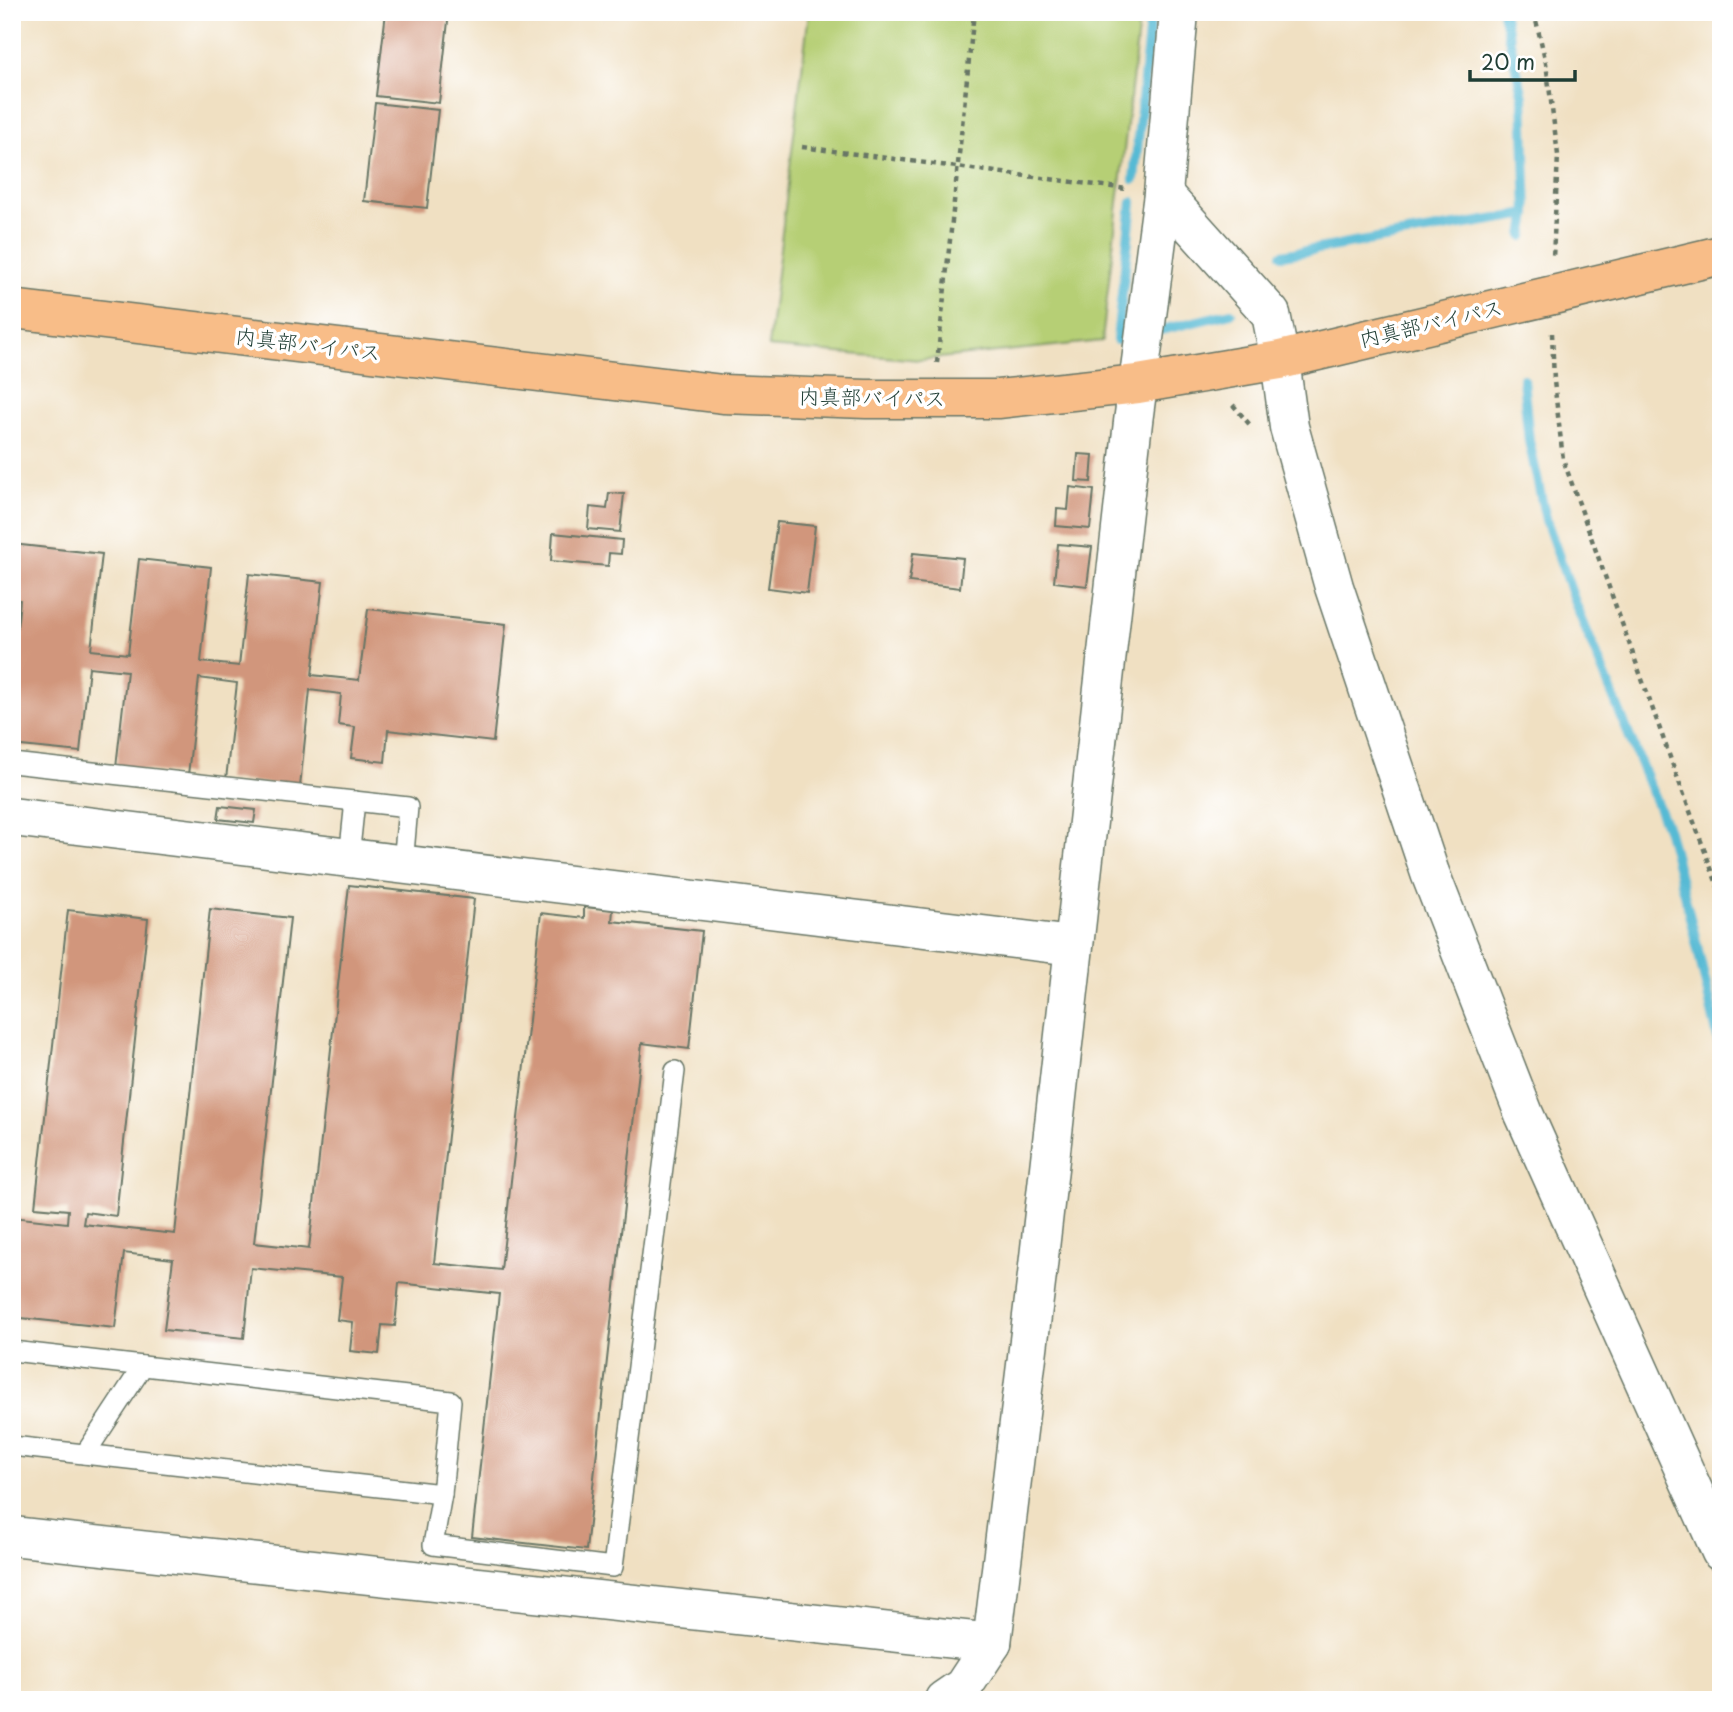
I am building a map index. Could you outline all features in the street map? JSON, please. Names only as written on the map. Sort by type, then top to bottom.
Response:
[{"type":"highway","name":"内真部バイパス","points":[[12,309],[723,394],[866,399],[998,399],[1138,384],[1280,360],[1721,255]]},
{"type":"street","points":[[944,1700],[963,1687],[992,1643],[1037,1275],[1138,384],[1163,194],[1179,12]]},
{"type":"street","points":[[1163,194],[1271,314],[1289,427],[1334,587],[1435,886],[1524,1114],[1721,1552]]},
{"type":"street","points":[[12,817],[1073,946]]},
{"type":"street","points":[[12,1536],[992,1643]]},
{"type":"lane","points":[[12,762],[408,807],[403,864]]},
{"type":"lane","points":[[349,858],[355,801]]},
{"type":"lane","points":[[12,1351],[451,1401],[442,1494],[433,1545],[612,1567],[675,1071]]},
{"type":"lane","points":[[85,1454],[143,1366]]},
{"type":"lane","points":[[12,1446],[442,1494]]},
{"type":"path","points":[[936,373],[974,12]]},
{"type":"path","points":[[1534,12],[1546,63],[1558,155],[1550,295],[1554,382],[1563,459],[1721,895]]},
{"type":"path","points":[[802,147],[1163,194]]},
{"type":"path","points":[[1230,368],[1231,404],[1260,436],[1289,427]]},
{"type":"green space","points":[[809,12],[1140,12],[1102,341],[920,360],[768,347]]},
{"type":"building","points":[[386,12],[449,12],[439,103],[376,96]]},
{"type":"building","points":[[375,103],[438,110],[427,208],[364,201]]},
{"type":"building","points":[[1078,454],[1093,455],[1091,482],[1076,481]]},
{"type":"building","points":[[1070,487],[1094,490],[1090,529],[1056,526],[1057,509],[1068,510]]},
{"type":"building","points":[[609,493],[624,494],[620,532],[588,529],[590,507],[607,509]]},
{"type":"building","points":[[777,522],[815,526],[807,593],[768,588]]},
{"type":"building","points":[[553,533],[622,540],[621,554],[609,553],[608,566],[551,561]]},
{"type":"building","points":[[12,544],[102,554],[91,650],[128,654],[139,559],[211,567],[201,662],[239,666],[249,574],[323,582],[312,675],[359,680],[368,609],[506,624],[493,742],[388,730],[385,762],[351,758],[355,727],[338,725],[341,694],[310,690],[300,787],[226,779],[237,683],[199,678],[188,775],[116,767],[127,671],[89,667],[80,752],[12,745],[12,660],[20,600],[12,599]]},
{"type":"building","points":[[1058,544],[1092,547],[1087,586],[1054,582]]},
{"type":"building","points":[[913,553],[963,558],[960,588],[909,582]]},
{"type":"building","points":[[220,806],[256,810],[254,823],[218,819]]},
{"type":"building","points":[[349,885],[474,899],[434,1263],[501,1270],[541,913],[584,918],[584,907],[613,910],[612,921],[702,931],[689,1049],[642,1043],[586,1550],[472,1537],[499,1294],[399,1283],[395,1326],[382,1325],[379,1354],[350,1351],[353,1322],[337,1320],[342,1277],[251,1268],[244,1338],[164,1330],[173,1259],[124,1253],[115,1328],[12,1317],[12,1217],[67,1223],[68,1210],[35,1207],[68,910],[148,919],[116,1216],[85,1212],[83,1224],[175,1234],[210,909],[290,918],[254,1243],[309,1249]]},
{"type":"waterway","points":[[1134,179],[1151,12]]},
{"type":"waterway","points":[[1503,12],[1523,97],[1527,214],[1523,236]]},
{"type":"waterway","points":[[1117,340],[1132,202]]},
{"type":"waterway","points":[[1282,255],[1527,214]]},
{"type":"waterway","points":[[1157,331],[1231,313]]},
{"type":"waterway","points":[[1523,379],[1529,441],[1546,520],[1576,605],[1668,831],[1721,1051]]}]
